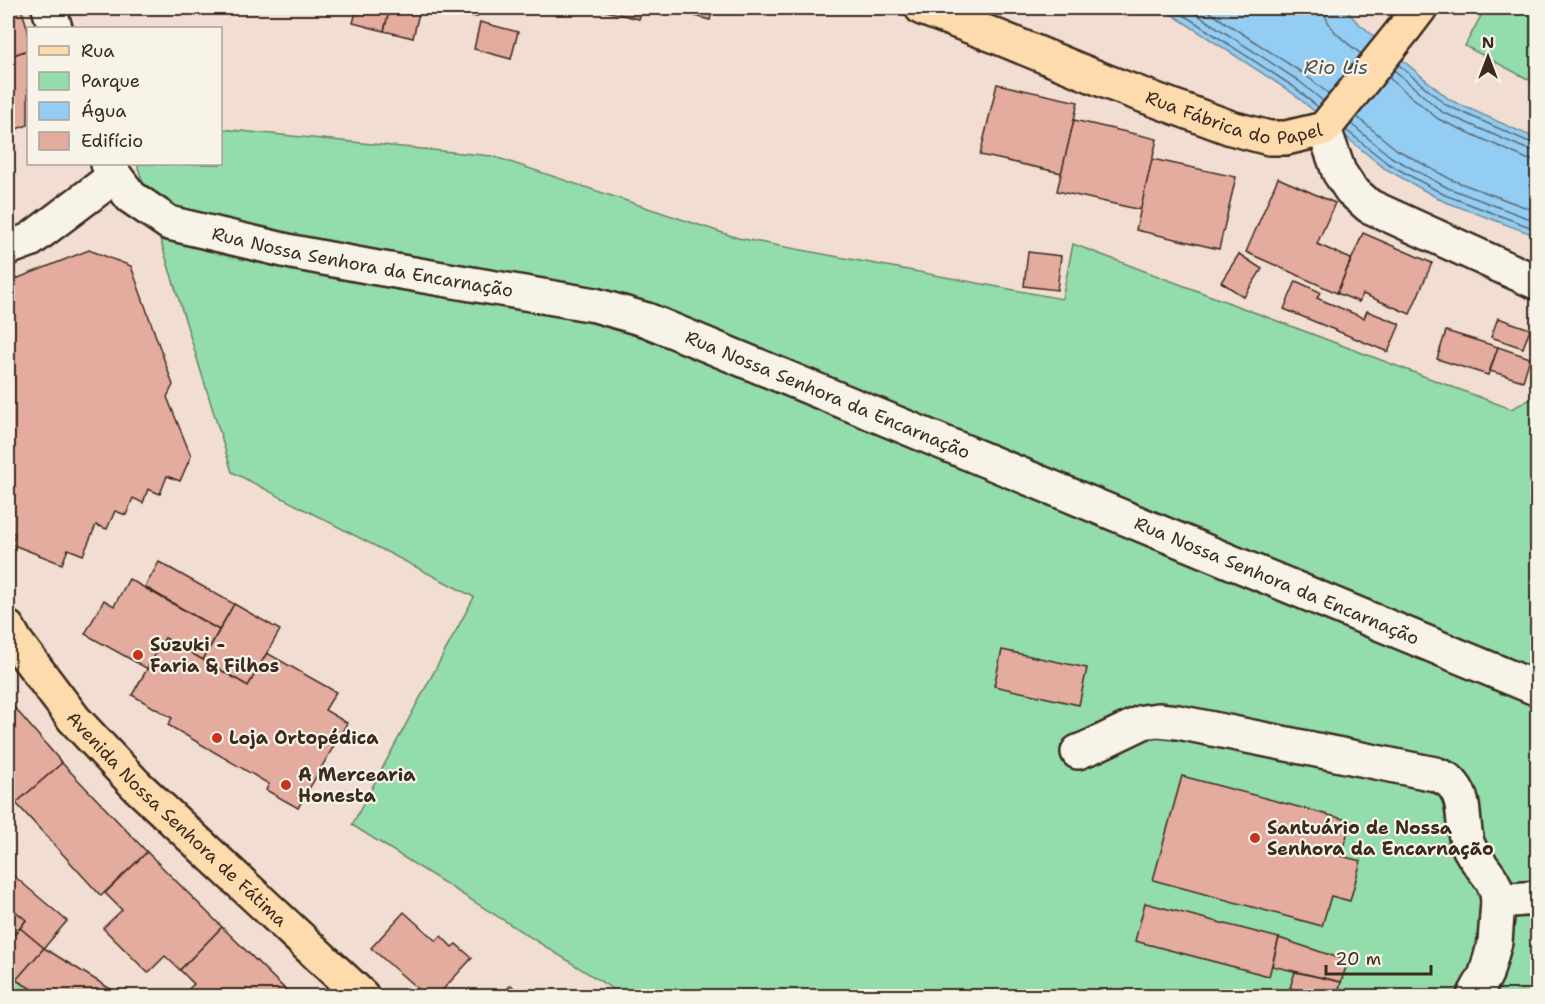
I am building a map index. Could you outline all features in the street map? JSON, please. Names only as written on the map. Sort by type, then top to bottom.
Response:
[{"type":"main road","name":"Rua Fábrica do Papel","points":[[922,8],[1231,128],[1269,138],[1286,138],[1324,129]]},
{"type":"main road","points":[[1324,129],[1412,18]]},
{"type":"main road","name":"Avenida Nossa Senhora de Fátima","points":[[8,627],[16,642],[74,719],[136,785],[362,996]]},
{"type":"street","points":[[49,8],[55,27]]},
{"type":"street","name":"Rua Fábrica do Papel","points":[[1324,129],[1339,172],[1350,190],[1370,206],[1538,283]]},
{"type":"street","points":[[8,248],[30,240],[112,170]]},
{"type":"street","name":"Rua Nossa Senhora da Encarnação","points":[[112,170],[131,197],[169,223],[292,252],[595,305],[647,320],[1538,689]]},
{"type":"street","points":[[1078,752],[1143,722],[1158,720],[1178,722],[1447,778],[1455,787],[1460,799],[1468,845],[1473,856],[1493,880],[1498,891],[1495,942],[1486,974],[1474,996]]},
{"type":"street","points":[[1498,902],[1538,898]]},
{"type":"green space","points":[[1485,8],[1537,8],[1537,84],[1465,46]]},
{"type":"green space","points":[[222,129],[492,156],[738,238],[1062,299],[1073,244],[1511,409],[1537,396],[1537,996],[622,996],[352,825],[474,597],[232,472],[137,165],[222,165]]},
{"type":"green space","points":[[16,980],[44,996],[8,996],[8,990]]},
{"type":"water","name":"Rio Lis","points":[[1162,8],[1345,8],[1356,21],[1450,100],[1537,139],[1537,236],[1443,201],[1384,168],[1291,92]]},
{"type":"building","points":[[8,8],[21,8],[27,27],[27,50],[8,57]]},
{"type":"building","points":[[62,8],[120,8],[63,12]]},
{"type":"building","points":[[357,8],[390,8],[384,31],[353,23]]},
{"type":"building","points":[[390,8],[419,13],[413,38],[384,31]]},
{"type":"building","points":[[438,8],[479,8],[477,17]]},
{"type":"building","points":[[593,8],[642,8],[639,19]]},
{"type":"building","points":[[665,8],[713,8],[710,20]]},
{"type":"building","points":[[480,22],[518,32],[511,59],[474,49]]},
{"type":"building","points":[[27,50],[27,125],[8,132],[8,57]]},
{"type":"building","points":[[997,84],[1078,102],[1062,173],[980,155]]},
{"type":"building","points":[[1074,120],[1157,139],[1141,210],[1057,191]]},
{"type":"building","points":[[1152,159],[1236,177],[1219,249],[1136,230]]},
{"type":"building","points":[[1278,178],[1335,203],[1317,244],[1351,259],[1337,293],[1246,252]]},
{"type":"building","points":[[1363,233],[1432,263],[1410,314],[1363,294],[1359,302],[1337,293]]},
{"type":"building","points":[[89,250],[131,266],[173,385],[167,397],[191,456],[180,481],[167,476],[160,494],[148,489],[143,503],[133,498],[126,515],[115,511],[107,529],[96,525],[83,555],[68,549],[62,564],[11,544],[15,534],[8,530],[8,282]]},
{"type":"building","points":[[1028,252],[1061,256],[1057,290],[1024,286]]},
{"type":"building","points":[[1239,254],[1262,269],[1244,297],[1221,282]]},
{"type":"building","points":[[1296,281],[1320,292],[1317,298],[1364,318],[1367,311],[1400,324],[1388,352],[1284,309]]},
{"type":"building","points":[[1498,318],[1530,329],[1523,348],[1491,337]]},
{"type":"building","points":[[1446,331],[1498,347],[1488,375],[1437,359]]},
{"type":"building","points":[[1498,347],[1530,358],[1523,381],[1490,371]]},
{"type":"building","points":[[159,562],[234,604],[219,630],[145,587]]},
{"type":"building","points":[[129,579],[219,630],[203,660],[165,638],[148,669],[85,634],[104,600],[114,606]]},
{"type":"building","points":[[234,604],[280,630],[248,686],[203,660]]},
{"type":"building","points":[[165,638],[248,686],[267,653],[336,692],[325,710],[347,723],[298,808],[266,790],[269,784],[168,725],[172,718],[132,695]]},
{"type":"building","points":[[1002,650],[1087,668],[1079,705],[994,686]]},
{"type":"building","points":[[8,700],[62,763],[16,803],[8,793]]},
{"type":"building","points":[[62,763],[147,852],[101,896],[16,803]]},
{"type":"building","name":"Santuário de Nossa Senhora da Encarnação","points":[[1182,776],[1351,821],[1341,856],[1361,861],[1350,901],[1331,896],[1322,926],[1153,880]]},
{"type":"building","points":[[147,852],[222,927],[180,970],[165,956],[148,973],[103,928],[122,910],[105,893]]},
{"type":"building","points":[[8,871],[67,921],[44,948],[20,928],[26,920],[8,905]]},
{"type":"building","points":[[1145,903],[1279,938],[1269,976],[1135,941]]},
{"type":"building","points":[[8,905],[26,920],[8,943]]},
{"type":"building","points":[[404,912],[436,941],[441,936],[452,947],[456,944],[472,958],[437,996],[426,996],[371,948]]},
{"type":"building","points":[[222,927],[292,996],[181,996],[194,984],[180,970]]},
{"type":"building","points":[[20,928],[44,948],[8,990],[8,943]]},
{"type":"building","points":[[1279,938],[1348,961],[1341,982],[1272,966]]},
{"type":"building","points":[[44,948],[122,996],[44,996],[16,980]]},
{"type":"building","points":[[1295,972],[1341,982],[1337,996],[1320,996],[1290,988]]},
{"type":"building","points":[[511,985],[522,996],[500,996]]},
{"type":"place","name":"Suzuki - Faria & Filhos","points":[[138,655]]},
{"type":"place","name":"Loja Ortopédica","points":[[217,738]]},
{"type":"place","name":"A Mercearia Honesta","points":[[286,785]]},
{"type":"place","name":"Santuário de Nossa Senhora da Encarnação","points":[[1255,838]]}]
